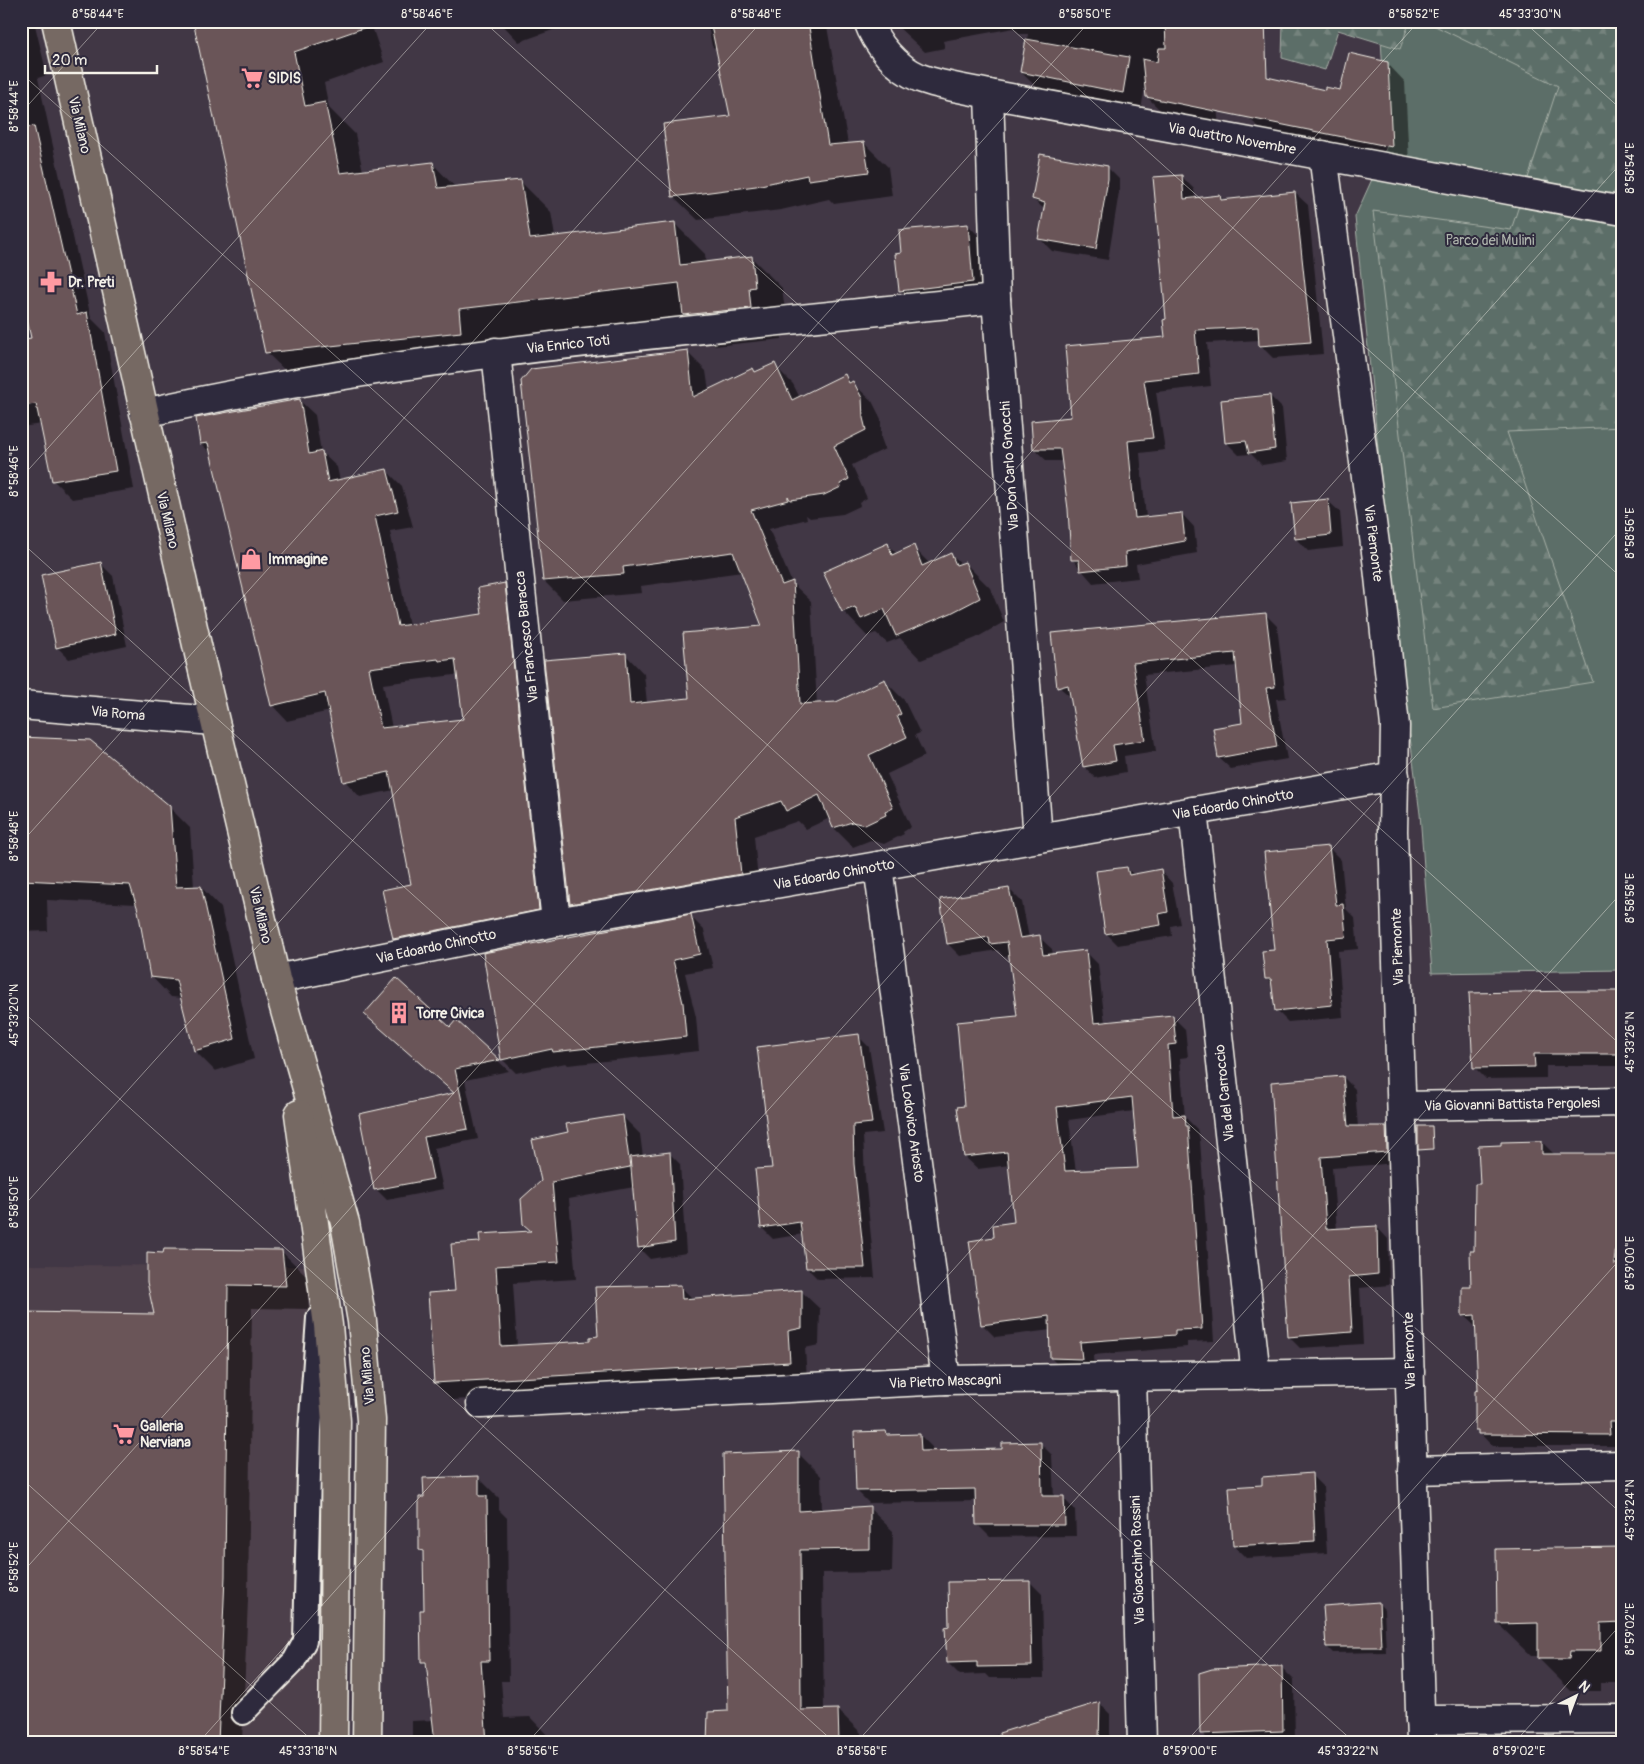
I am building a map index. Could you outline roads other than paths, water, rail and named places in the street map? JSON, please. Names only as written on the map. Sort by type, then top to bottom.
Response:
[{"type":"main road","name":"Via Milano","points":[[56,21],[214,721],[286,1018],[345,1223],[356,1272],[371,1420],[367,1743]]},
{"type":"main road","name":"Via Milano","points":[[286,1018],[328,1325],[336,1421],[333,1743]]},
{"type":"street","name":"Via Quattro Novembre","points":[[868,21],[874,39],[892,58],[919,77],[989,94],[1623,211]]},
{"type":"street","name":"Via Don Carlo Gnocchi","points":[[989,94],[996,299],[1038,838]]},
{"type":"street","name":"Via Piemonte","points":[[1323,155],[1378,567],[1395,726],[1393,831],[1420,1731]]},
{"type":"street","name":"Via Enrico Toti","points":[[144,413],[233,393],[496,352],[996,299]]},
{"type":"street","name":"Via Francesco Baracca","points":[[496,352],[556,922]]},
{"type":"street","name":"Via Roma","points":[[21,705],[214,721]]},
{"type":"street","name":"Via Edoardo Chinotto","points":[[276,979],[556,922],[1395,776]]},
{"type":"street","name":"Via del Carroccio","points":[[1193,811],[1256,1375]]},
{"type":"street","name":"Via Lodovico Ariosto","points":[[878,866],[946,1380]]},
{"type":"street","name":"Via Giovanni Battista Pergolesi","points":[[1402,1106],[1623,1102]]},
{"type":"street","name":"Via Pietro Mascagni","points":[[481,1404],[946,1380],[1410,1372]]},
{"type":"street","name":"Via Gioacchino Rossini","points":[[1132,1377],[1142,1743]]},
{"type":"street","points":[[1412,1470],[1623,1465]]},
{"type":"street","points":[[1420,1731],[1623,1719]]},
{"type":"lane","points":[[242,1713],[294,1661],[305,1641],[310,1431],[322,1277]]},
{"type":"place","name":"SIDIS","points":[[252,78]]},
{"type":"place","name":"Dr. Preti","points":[[51,282]]},
{"type":"place","name":"Immagine","points":[[251,559]]},
{"type":"place","name":"Torre Civica","points":[[399,1013]]},
{"type":"place","name":"Galleria Nerviana","points":[[124,1434]]},
{"type":"park label","name":"Parco dei Mulini","points":[[1490,240]]}]
